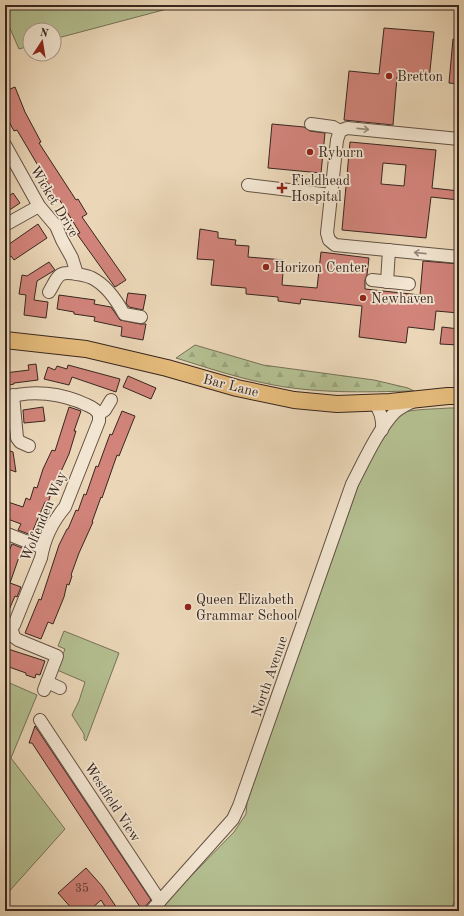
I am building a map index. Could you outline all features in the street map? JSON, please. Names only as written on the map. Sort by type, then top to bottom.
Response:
[{"type":"main road","name":"Bar Lane","points":[[5,340],[86,349],[167,368],[237,388],[294,400],[337,404],[374,403],[459,396]]},
{"type":"street","points":[[311,124],[328,126],[340,131],[347,128],[459,139]]},
{"type":"street","points":[[340,131],[337,140],[327,233],[329,240],[335,245],[459,257]]},
{"type":"street","name":"Wicket Drive","points":[[5,145],[39,206],[56,226],[72,258],[77,274]]},
{"type":"street","points":[[248,185],[331,195]]},
{"type":"street","points":[[5,225],[39,206]]},
{"type":"street","points":[[387,282],[389,250]]},
{"type":"street","points":[[50,292],[58,276],[66,272],[77,274],[91,278],[100,283],[118,304],[124,314],[141,317]]},
{"type":"street","points":[[372,280],[409,284]]},
{"type":"street","points":[[29,446],[20,442],[17,438],[9,397],[41,394],[75,399],[94,408],[98,414],[105,410],[111,400]]},
{"type":"street","name":"North Avenue","points":[[151,911],[233,819],[352,484],[382,430],[396,411],[419,399]]},
{"type":"street","points":[[374,403],[381,414],[383,422],[382,430]]},
{"type":"street","name":"Wolfenden Way","points":[[60,688],[46,686],[57,656],[18,640],[14,637],[8,626],[14,625],[41,558],[43,548],[57,516],[64,507],[99,421],[98,414]]},
{"type":"street","points":[[5,533],[43,548]]},
{"type":"street","name":"Westfield View","points":[[40,720],[160,901]]},
{"type":"green space","points":[[5,5],[182,5],[62,37],[62,22],[22,22],[22,48],[19,49],[5,17]]},
{"type":"green space","points":[[195,345],[263,365],[374,380],[408,388],[414,391],[339,392],[282,387],[220,372],[176,358]]},
{"type":"green space","points":[[459,408],[459,893],[450,911],[157,911],[234,832],[246,814],[247,803],[266,747],[363,472],[381,440],[392,423],[402,413],[418,410]]},
{"type":"green space","points":[[64,631],[119,653],[86,741],[84,739],[84,734],[72,715],[79,701],[85,682],[57,670],[65,649],[58,646]]},
{"type":"green space","points":[[5,681],[37,695],[11,758],[65,829],[5,896]]},
{"type":"building","name":"Bretton","points":[[384,28],[434,32],[429,80],[397,77],[393,125],[344,120],[349,71],[379,74]]},
{"type":"building","points":[[453,39],[459,39],[459,84],[449,83]]},
{"type":"building","points":[[15,87],[25,112],[41,142],[39,143],[76,200],[78,199],[87,214],[82,217],[126,280],[115,287],[77,234],[80,233],[59,199],[57,201],[49,187],[50,186],[39,170],[40,169],[17,130],[14,131],[8,120],[5,110],[5,91]]},
{"type":"building","name":"Ryburn","points":[[272,124],[304,127],[310,131],[325,133],[321,173],[268,168]]},
{"type":"building","points":[[350,142],[436,150],[432,188],[459,191],[459,200],[431,197],[426,238],[342,230]],"holes":[[[383,163],[406,165],[404,186],[381,184]]]},
{"type":"building","points":[[13,193],[20,203],[8,211],[5,205],[5,199]]},
{"type":"building","points":[[38,224],[47,238],[14,260],[11,256],[5,259],[5,247]]},
{"type":"building","points":[[200,229],[218,232],[218,238],[236,240],[235,245],[249,246],[248,257],[284,260],[282,285],[317,288],[321,252],[369,258],[365,289],[420,295],[423,261],[459,264],[459,313],[436,311],[434,330],[408,327],[406,343],[359,337],[362,306],[301,299],[300,304],[278,301],[278,297],[246,294],[246,288],[211,285],[214,260],[197,259]]},
{"type":"building","points":[[49,262],[55,270],[37,281],[34,300],[48,302],[46,318],[24,315],[26,295],[19,294],[22,275],[27,276]]},
{"type":"building","points":[[128,293],[146,295],[143,310],[129,307],[126,303]]},
{"type":"building","points":[[59,295],[95,300],[94,304],[111,307],[120,320],[146,324],[143,340],[121,336],[122,327],[94,321],[95,317],[74,314],[74,312],[57,309]]},
{"type":"building","points":[[442,327],[459,329],[459,345],[440,344]]},
{"type":"building","points":[[36,364],[38,380],[14,383],[5,386],[5,373],[29,370],[28,365]]},
{"type":"building","points":[[68,365],[120,379],[116,392],[72,377],[69,385],[44,379],[48,367],[55,370],[57,366],[67,369]]},
{"type":"building","points":[[128,376],[156,388],[151,399],[123,387]]},
{"type":"building","points":[[43,407],[45,421],[24,423],[23,410]]},
{"type":"building","points":[[69,407],[81,411],[74,431],[76,431],[69,454],[53,491],[52,490],[48,503],[45,502],[31,535],[18,530],[21,524],[5,518],[5,501],[23,507],[26,498],[30,500],[34,487],[37,488],[43,469],[52,450],[55,451]]},
{"type":"building","points":[[122,411],[135,416],[119,456],[117,455],[93,522],[79,553],[69,585],[67,584],[64,597],[53,624],[48,622],[41,639],[25,633],[39,599],[41,600],[59,545],[76,510],[78,511],[84,494],[86,495],[96,466],[98,467],[110,434],[112,435]]},
{"type":"building","points":[[5,449],[13,452],[16,472],[5,468]]},
{"type":"building","points":[[12,544],[27,550],[23,558],[19,557],[10,583],[21,587],[17,597],[15,596],[5,619],[5,560]]},
{"type":"building","points":[[5,648],[45,661],[40,675],[36,674],[35,678],[5,664]]},
{"type":"building","points":[[35,726],[151,900],[142,910],[32,743],[29,743]]},
{"type":"building","points":[[86,868],[102,886],[119,911],[108,911],[101,900],[89,911],[74,911],[58,893]]},
{"type":"place","name":"Bretton","points":[[389,76]]},
{"type":"place","name":"Ryburn","points":[[310,152]]},
{"type":"place","name":"Fieldhead Hospital","points":[[282,188]]},
{"type":"place","name":"Horizon Center","points":[[266,267]]},
{"type":"place","name":"Newhaven","points":[[363,298]]},
{"type":"place","name":"Queen Elizabeth Grammar School","points":[[188,607]]}]
